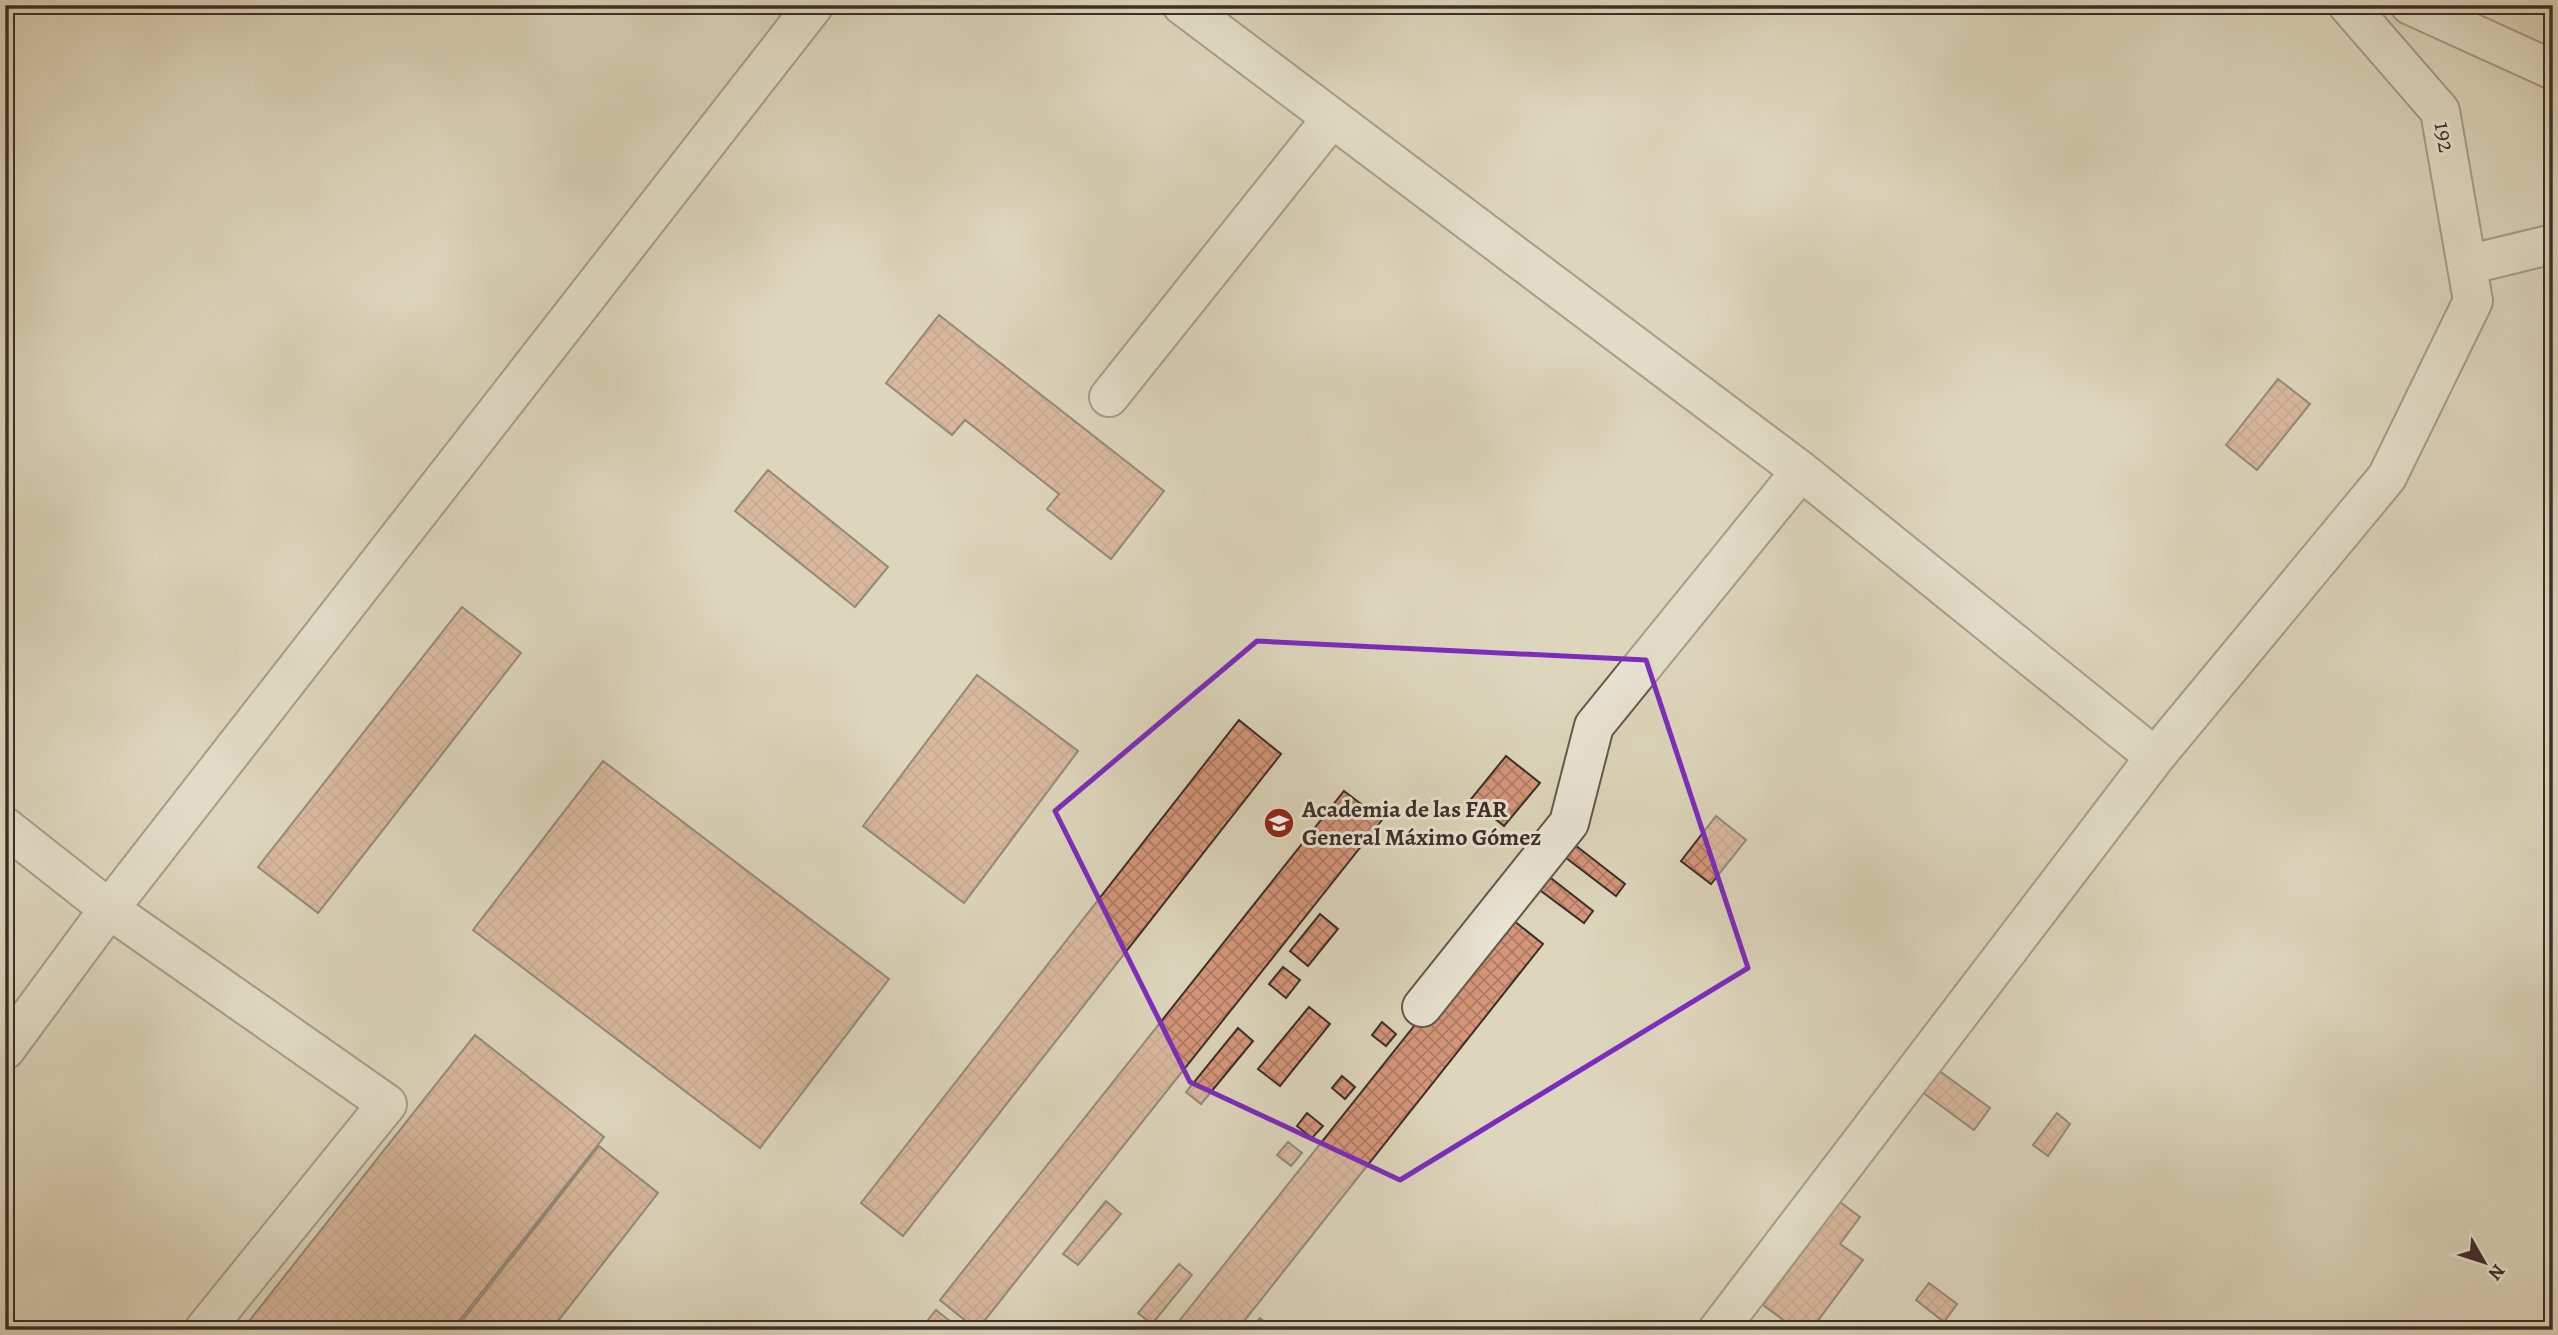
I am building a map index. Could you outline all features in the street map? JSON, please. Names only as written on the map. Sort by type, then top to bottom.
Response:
[{"type":"street","points":[[5,1049],[109,909],[814,5]]},
{"type":"street","points":[[1182,5],[1801,471],[2155,757]]},
{"type":"street","name":"192","points":[[2348,5],[2440,111],[2470,283]]},
{"type":"street","points":[[2410,5],[2553,70]]},
{"type":"street","points":[[1109,397],[1332,118]]},
{"type":"street","points":[[1718,1330],[2155,757],[2387,477],[2470,283],[2553,244]]},
{"type":"street","points":[[1422,1007],[1569,823],[1594,726],[1801,471]]},
{"type":"street","points":[[5,827],[109,909],[387,1104],[204,1330]]},
{"type":"highlighted area","points":[[1257,641],[1646,660],[1748,968],[1400,1180],[1190,1082],[1055,811]]},
{"type":"building","points":[[939,315],[1164,491],[1111,559],[1047,509],[1059,494],[965,420],[952,435],[886,383]]},
{"type":"building","points":[[2278,379],[2310,404],[2257,470],[2226,445]]},
{"type":"building","points":[[768,470],[888,567],[855,607],[735,511]]},
{"type":"building","points":[[462,607],[521,653],[318,913],[258,867]]},
{"type":"building","points":[[977,675],[1078,751],[964,903],[863,826]]},
{"type":"building","points":[[1239,720],[1281,754],[903,1236],[861,1203]]},
{"type":"building","points":[[1506,756],[1540,783],[1504,826],[1471,799]]},
{"type":"building","points":[[603,761],[889,979],[760,1148],[473,930]]},
{"type":"building","points":[[1344,791],[1382,820],[977,1330],[940,1300]]},
{"type":"building","points":[[1716,816],[1746,840],[1711,884],[1681,861]]},
{"type":"building","points":[[1575,845],[1625,884],[1616,896],[1565,857]]},
{"type":"building","points":[[1547,875],[1593,911],[1584,923],[1537,888]]},
{"type":"building","points":[[1504,913],[1543,944],[1237,1330],[1172,1330]]},
{"type":"building","points":[[1320,914],[1338,929],[1308,966],[1290,951]]},
{"type":"building","points":[[1283,967],[1300,980],[1286,998],[1269,984]]},
{"type":"building","points":[[1309,1007],[1330,1024],[1280,1086],[1258,1069]]},
{"type":"building","points":[[1382,1022],[1396,1034],[1386,1046],[1372,1035]]},
{"type":"building","points":[[1238,1028],[1253,1041],[1201,1104],[1186,1092]]},
{"type":"building","points":[[475,1035],[604,1137],[452,1330],[242,1330]]},
{"type":"building","points":[[1934,1067],[1990,1108],[1974,1130],[1918,1089]]},
{"type":"building","points":[[1342,1076],[1355,1087],[1345,1099],[1332,1088]]},
{"type":"building","points":[[1307,1113],[1323,1126],[1312,1138],[1297,1126]]},
{"type":"building","points":[[2057,1113],[2070,1124],[2048,1156],[2033,1145]]},
{"type":"building","points":[[1288,1142],[1302,1153],[1291,1166],[1277,1155]]},
{"type":"building","points":[[599,1146],[658,1193],[551,1330],[455,1330]]},
{"type":"building","points":[[1106,1201],[1121,1214],[1078,1265],[1063,1254]]},
{"type":"building","points":[[1840,1202],[1860,1217],[1840,1244],[1863,1260],[1811,1330],[1797,1330],[1763,1305]]},
{"type":"building","points":[[1179,1264],[1192,1275],[1152,1324],[1138,1313]]},
{"type":"building","points":[[1929,1283],[1957,1304],[1944,1322],[1916,1300]]},
{"type":"building","points":[[936,1310],[961,1330],[920,1330]]},
{"type":"building","points":[[1260,1318],[1275,1330],[1251,1330]]},
{"type":"place","name":"Academia de las FAR General Máximo Gómez","points":[[1279,823]]}]
